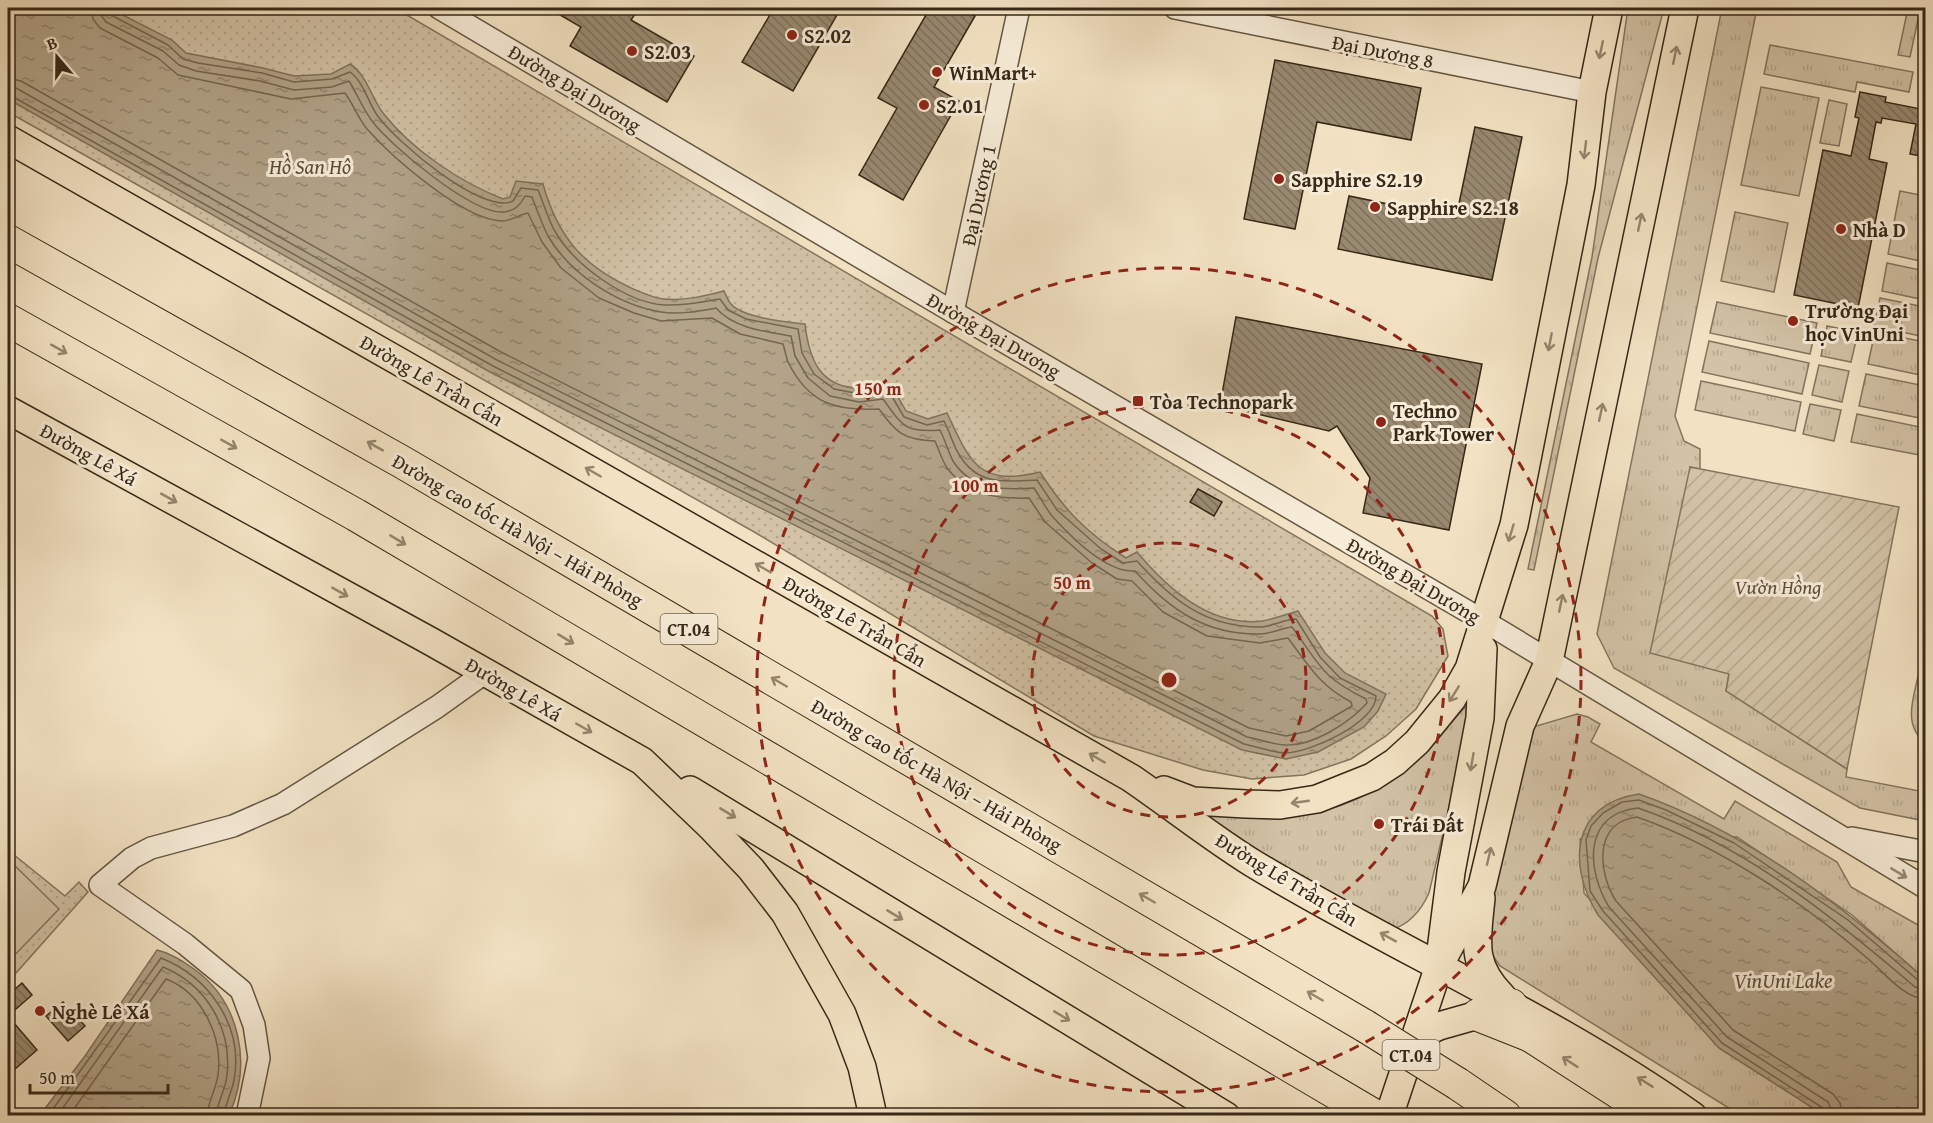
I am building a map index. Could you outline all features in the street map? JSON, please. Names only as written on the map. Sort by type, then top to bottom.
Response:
[{"type":"highway","name":"Đường cao tốc Hà Nội – Hải Phòng","points":[[8,241],[402,462],[1365,1026],[1505,1116]]},
{"type":"highway","points":[[8,320],[356,515],[1375,1116]]},
{"type":"highway","points":[[1511,1005],[1531,1036]]},
{"type":"highway","points":[[1478,1015],[1531,1036],[1656,1116]]},
{"type":"main road","points":[[1131,778],[1193,801],[1280,805],[1317,799],[1372,777],[1395,762],[1417,742],[1452,699],[1469,669],[1514,525],[1581,185],[1592,92],[1609,8]]},
{"type":"main road","points":[[1417,1036],[1439,1026],[1511,1005],[1491,984],[1480,967],[1476,950],[1482,886],[1520,726],[1550,661],[1685,8]]},
{"type":"main road","name":"Đường Lê Trần Cẩn","points":[[8,139],[1131,778],[1253,863],[1647,1083],[1693,1116]]},
{"type":"main road","name":"Đường Lê Xá","points":[[8,410],[486,672],[642,761],[711,826],[751,868],[784,913],[842,1014],[862,1067],[873,1116]]},
{"type":"main road","points":[[1389,1116],[1439,966],[1451,872],[1480,718],[1484,621]]},
{"type":"main road","points":[[642,761],[1226,1116]]},
{"type":"main road","points":[[1439,966],[1482,886]]},
{"type":"street","name":"Đường Đại Dương","points":[[439,8],[953,312],[1484,621],[1926,888]]},
{"type":"street","name":"Đại Dương 1","points":[[953,312],[1019,8]]},
{"type":"street","name":"Đại Dương 8","points":[[1175,8],[1592,92]]},
{"type":"street","points":[[247,1116],[259,1058],[254,1025],[241,990],[185,944],[100,885],[132,858],[151,848],[232,826],[283,804],[437,707],[486,672]]},
{"type":"street","points":[[1836,835],[1926,852]]},
{"type":"green space","points":[[8,8],[395,8],[1432,616],[1443,629],[1448,656],[1416,709],[1386,736],[1351,759],[1304,775],[1252,779],[1203,770],[1094,736],[756,533],[8,112]]},
{"type":"green space","points":[[1628,8],[1664,8],[1598,258],[1534,570],[1528,569],[1592,257]]},
{"type":"green space","points":[[1722,8],[1757,8],[1675,416],[1684,441],[1700,449],[1700,469],[1690,467],[1729,674],[1726,691],[1847,769],[1846,777],[1925,792],[1925,821],[1860,808],[1614,668],[1597,634]]},
{"type":"green space","points":[[1908,8],[1920,10],[1910,57],[1898,55]]},
{"type":"green space","points":[[1770,45],[1913,72],[1909,92],[1857,82],[1855,92],[1764,74]]},
{"type":"green space","points":[[1761,87],[1819,98],[1799,196],[1741,185]]},
{"type":"green space","points":[[1829,100],[1847,104],[1839,146],[1820,143]]},
{"type":"green space","points":[[1900,191],[1925,196],[1925,262],[1888,254]]},
{"type":"green space","points":[[1735,212],[1788,223],[1774,292],[1721,281]]},
{"type":"green space","points":[[1887,263],[1925,271],[1925,300],[1882,291]]},
{"type":"green space","points":[[1880,298],[1925,307],[1925,337],[1874,326]]},
{"type":"green space","points":[[1717,302],[1817,323],[1810,354],[1710,333]]},
{"type":"green space","points":[[1827,326],[1858,332],[1851,362],[1821,356]]},
{"type":"green space","points":[[1875,332],[1925,342],[1925,376],[1868,364]]},
{"type":"green space","points":[[1709,341],[1809,363],[1802,394],[1702,372]]},
{"type":"green space","points":[[1819,365],[1849,371],[1842,402],[1812,395]]},
{"type":"green space","points":[[1866,374],[1925,386],[1925,419],[1859,406]]},
{"type":"green space","points":[[1701,381],[1801,402],[1795,431],[1695,410]]},
{"type":"green space","points":[[1810,404],[1841,410],[1834,441],[1803,434]]},
{"type":"green space","points":[[1857,414],[1925,428],[1925,456],[1851,442]]},
{"type":"green space","name":"Vườn Hồng","points":[[1690,467],[1899,507],[1847,769],[1726,691],[1729,674],[1650,653]]},
{"type":"green space","points":[[1920,668],[1925,670],[1925,742],[1913,727],[1912,718],[1913,698]]},
{"type":"green space","points":[[1466,707],[1472,710],[1429,893],[1414,916],[1398,927],[1391,930],[1353,910],[1208,819],[1209,812],[1274,815],[1311,813],[1357,799],[1399,775],[1424,755]]},
{"type":"green space","points":[[1577,714],[1600,724],[1591,742],[1724,819],[1735,801],[1837,862],[1851,887],[1925,929],[1925,979],[1852,915],[1737,837],[1580,839],[1584,893],[1719,1048],[1824,1115],[1740,1115],[1500,966],[1493,956],[1482,920],[1533,727]]},
{"type":"green space","points":[[8,850],[65,896],[79,882],[88,892],[8,982]]},
{"type":"green space","points":[[8,861],[59,909],[8,962]]},
{"type":"water","name":"Hồ San Hô","points":[[8,8],[109,8],[172,40],[186,53],[294,76],[331,74],[350,64],[361,74],[383,113],[408,140],[470,184],[503,199],[510,197],[516,181],[543,184],[556,219],[564,233],[585,258],[612,278],[642,293],[664,299],[687,299],[724,291],[731,304],[745,313],[805,324],[814,360],[819,370],[827,377],[848,387],[899,388],[898,397],[906,411],[928,419],[947,413],[970,457],[979,466],[989,473],[1003,476],[1040,472],[1058,498],[1088,530],[1126,558],[1137,552],[1176,592],[1192,603],[1225,618],[1243,621],[1262,621],[1298,611],[1325,653],[1345,673],[1386,694],[1378,711],[1364,727],[1318,752],[1286,759],[1242,750],[490,372],[8,99]]},
{"type":"water","name":"VinUni Lake","points":[[1639,794],[1718,829],[1791,873],[1826,897],[1925,979],[1925,1115],[1824,1115],[1719,1048],[1598,915],[1588,896],[1582,876],[1579,857],[1581,840],[1588,823],[1600,810],[1616,800]]},
{"type":"water","points":[[157,950],[185,963],[210,983],[223,999],[232,1017],[238,1036],[240,1076],[229,1115],[40,1115],[85,1056]]},
{"type":"building","name":"S2.03","points":[[548,8],[639,8],[631,20],[694,56],[667,102],[570,46],[581,27]]},
{"type":"building","name":"S2.02","points":[[774,8],[841,8],[793,91],[742,62]]},
{"type":"building","name":"S2.01","points":[[930,8],[960,8],[975,16],[934,87],[959,101],[903,200],[859,175],[897,108],[878,98]]},
{"type":"building","name":"Sapphire S2.19","points":[[1275,60],[1421,88],[1411,140],[1317,122],[1295,229],[1244,219]]},
{"type":"building","name":"Nhà D","points":[[1860,92],[1886,97],[1885,102],[1926,110],[1926,157],[1910,154],[1916,124],[1882,118],[1881,123],[1876,122],[1869,159],[1887,163],[1858,308],[1794,295],[1823,150],[1851,156],[1859,118],[1855,117]]},
{"type":"building","name":"Sapphire S2.18","points":[[1475,127],[1522,137],[1492,280],[1338,249],[1349,196],[1456,218]]},
{"type":"building","name":"Techno Park Tower","points":[[1236,317],[1482,364],[1449,530],[1363,513],[1370,478],[1337,426],[1329,431],[1220,405]]},
{"type":"building","points":[[1198,489],[1222,502],[1214,516],[1190,502]]},
{"type":"building","points":[[22,983],[32,995],[8,1016],[8,995]]},
{"type":"building","points":[[63,1002],[85,1026],[68,1041],[46,1016]]},
{"type":"building","points":[[8,1016],[37,1050],[8,1075]]},
{"type":"place","name":"S2.02","points":[[792,35]]},
{"type":"place","name":"S2.03","points":[[632,51]]},
{"type":"place","name":"WinMart+","points":[[937,72]]},
{"type":"place","name":"S2.01","points":[[924,105]]},
{"type":"place","name":"Sapphire S2.19","points":[[1279,179]]},
{"type":"place","name":"Sapphire S2.18","points":[[1375,207]]},
{"type":"place","name":"Nhà D","points":[[1841,229]]},
{"type":"place","name":"Trường Đại học VinUni","points":[[1793,321]]},
{"type":"place","name":"Tòa Technopark","points":[[1138,401]]},
{"type":"place","name":"Techno Park Tower","points":[[1381,422]]},
{"type":"place","name":"Trái Đất","points":[[1379,824]]},
{"type":"place","name":"Nghè Lê Xá","points":[[40,1011]]}]
